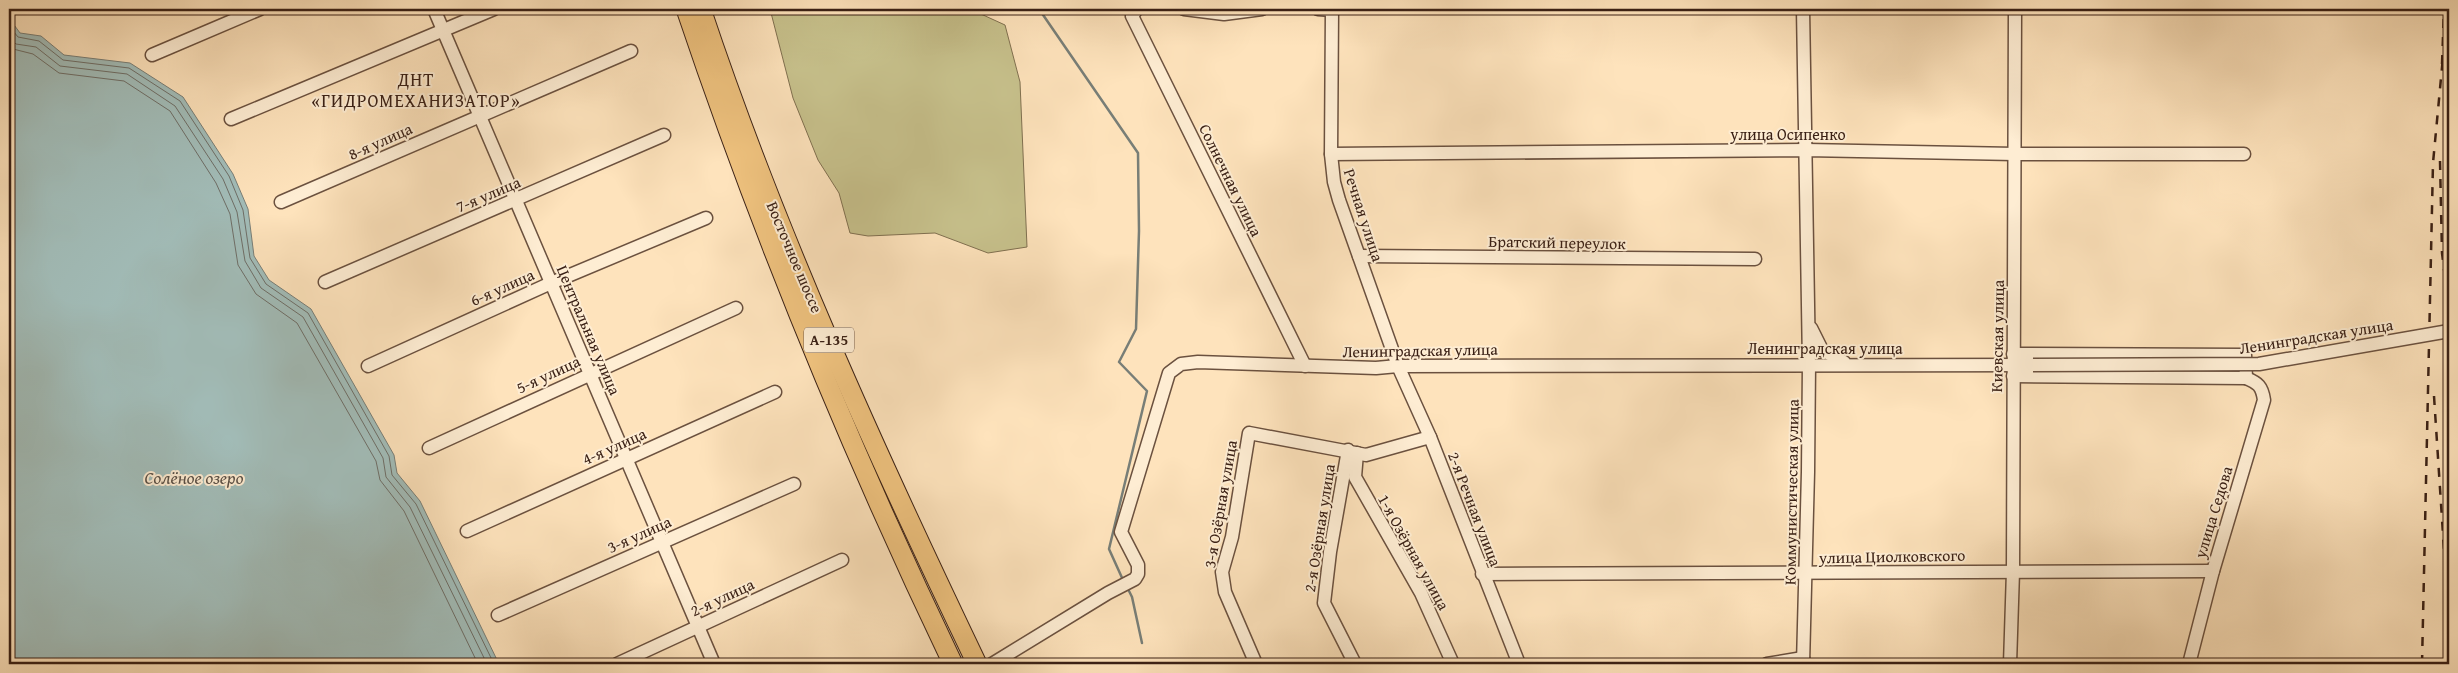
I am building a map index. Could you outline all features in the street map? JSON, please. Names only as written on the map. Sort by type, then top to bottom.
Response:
[{"type":"highway","name":"Восточное шоссе","points":[[686,9],[717,102],[776,262],[914,582],[953,664]]},
{"type":"highway","name":"Восточное шоссе","points":[[701,9],[770,199],[871,436],[977,664]]},
{"type":"highway","points":[[838,408],[830,382],[830,375],[832,373],[837,374],[841,380],[863,428],[871,436]]},
{"type":"street","points":[[152,55],[260,9]]},
{"type":"street","name":"Центральная улица","points":[[434,9],[714,664]]},
{"type":"street","points":[[231,119],[494,9]]},
{"type":"street","name":"Солнечная улица","points":[[1137,9],[1132,16],[1305,366]]},
{"type":"street","points":[[1184,9],[1224,14],[1262,9]]},
{"type":"street","points":[[1318,9],[1332,9]]},
{"type":"street","name":"Речная улица","points":[[1332,9],[1331,154],[1334,182],[1398,366]]},
{"type":"street","name":"Коммунистическая улица","points":[[1803,9],[1809,364],[1803,661]]},
{"type":"street","name":"Киевская улица","points":[[2010,664],[2013,571],[2016,154],[2015,9]]},
{"type":"street","name":"8-я улица","points":[[281,202],[631,51]]},
{"type":"street","name":"7-я улица","points":[[325,282],[664,135]]},
{"type":"street","name":"улица Осипенко","points":[[1331,154],[1806,150],[2016,154],[2244,154]]},
{"type":"street","name":"6-я улица","points":[[368,366],[551,283],[706,218]]},
{"type":"street","name":"Братский переулок","points":[[1359,256],[1755,260]]},
{"type":"street","name":"5-я улица","points":[[429,448],[736,308]]},
{"type":"street","name":"Коммунистическая улица","points":[[1808,320],[1815,341],[1822,350],[1832,358],[1851,364]]},
{"type":"street","name":"Ленинградская улица","points":[[992,664],[1135,579],[1138,574],[1138,566],[1121,532],[1169,372],[1181,364],[1198,362],[1376,368],[1398,366],[1809,364],[2259,364],[2449,331]]},
{"type":"street","points":[[2245,355],[2246,378],[2013,365],[2245,355]]},
{"type":"street","name":"2-я Речная улица","points":[[1398,366],[1430,437],[1482,574],[1519,664]]},
{"type":"street","name":"улица Седова","points":[[2189,664],[2213,571],[2264,400],[2263,389],[2257,382],[2246,378]]},
{"type":"street","name":"4-я улица","points":[[467,531],[775,392]]},
{"type":"street","name":"3-я Озёрная улица","points":[[1256,664],[1225,592],[1222,572],[1232,537],[1249,433],[1352,452]]},
{"type":"street","points":[[1352,452],[1366,455],[1430,437]]},
{"type":"street","name":"2-я Озёрная улица","points":[[1352,452],[1330,552],[1324,603],[1355,664]]},
{"type":"street","name":"1-я Озёрная улица","points":[[1352,452],[1355,477],[1421,593],[1453,664]]},
{"type":"street","name":"3-я улица","points":[[498,615],[794,484]]},
{"type":"street","name":"2-я улица","points":[[616,664],[842,560]]},
{"type":"street","name":"улица Циолковского","points":[[1482,574],[2213,571]]},
{"type":"street","points":[[1766,664],[1803,661]]},
{"type":"shaded area","points":[[770,9],[970,9],[1005,25],[1020,82],[1027,247],[988,253],[935,233],[868,236],[850,233],[839,193],[818,160],[793,98]]},
{"type":"water","name":"Солёное озеро","points":[[9,18],[20,33],[41,36],[64,55],[130,63],[183,97],[233,174],[248,209],[254,256],[269,280],[311,309],[394,455],[397,473],[420,501],[499,664],[9,664]]},
{"type":"waterway","points":[[1039,9],[1138,153],[1139,231],[1136,329],[1119,362],[1147,391],[1109,549],[1123,580]]},
{"type":"waterway","points":[[1127,587],[1132,597],[1142,643]]},
{"type":"railway","points":[[2442,64],[2444,9]]},
{"type":"railway","points":[[2422,664],[2433,163],[2443,57]]},
{"type":"railway","points":[[2447,172],[2448,74]]},
{"type":"railway","points":[[2440,161],[2442,253],[2449,310]]},
{"type":"railway","points":[[2434,396],[2449,627]]},
{"type":"district","name":"ДНТ «ГИДРОМЕХАНИЗАТОР»","points":[[416,90]]}]
